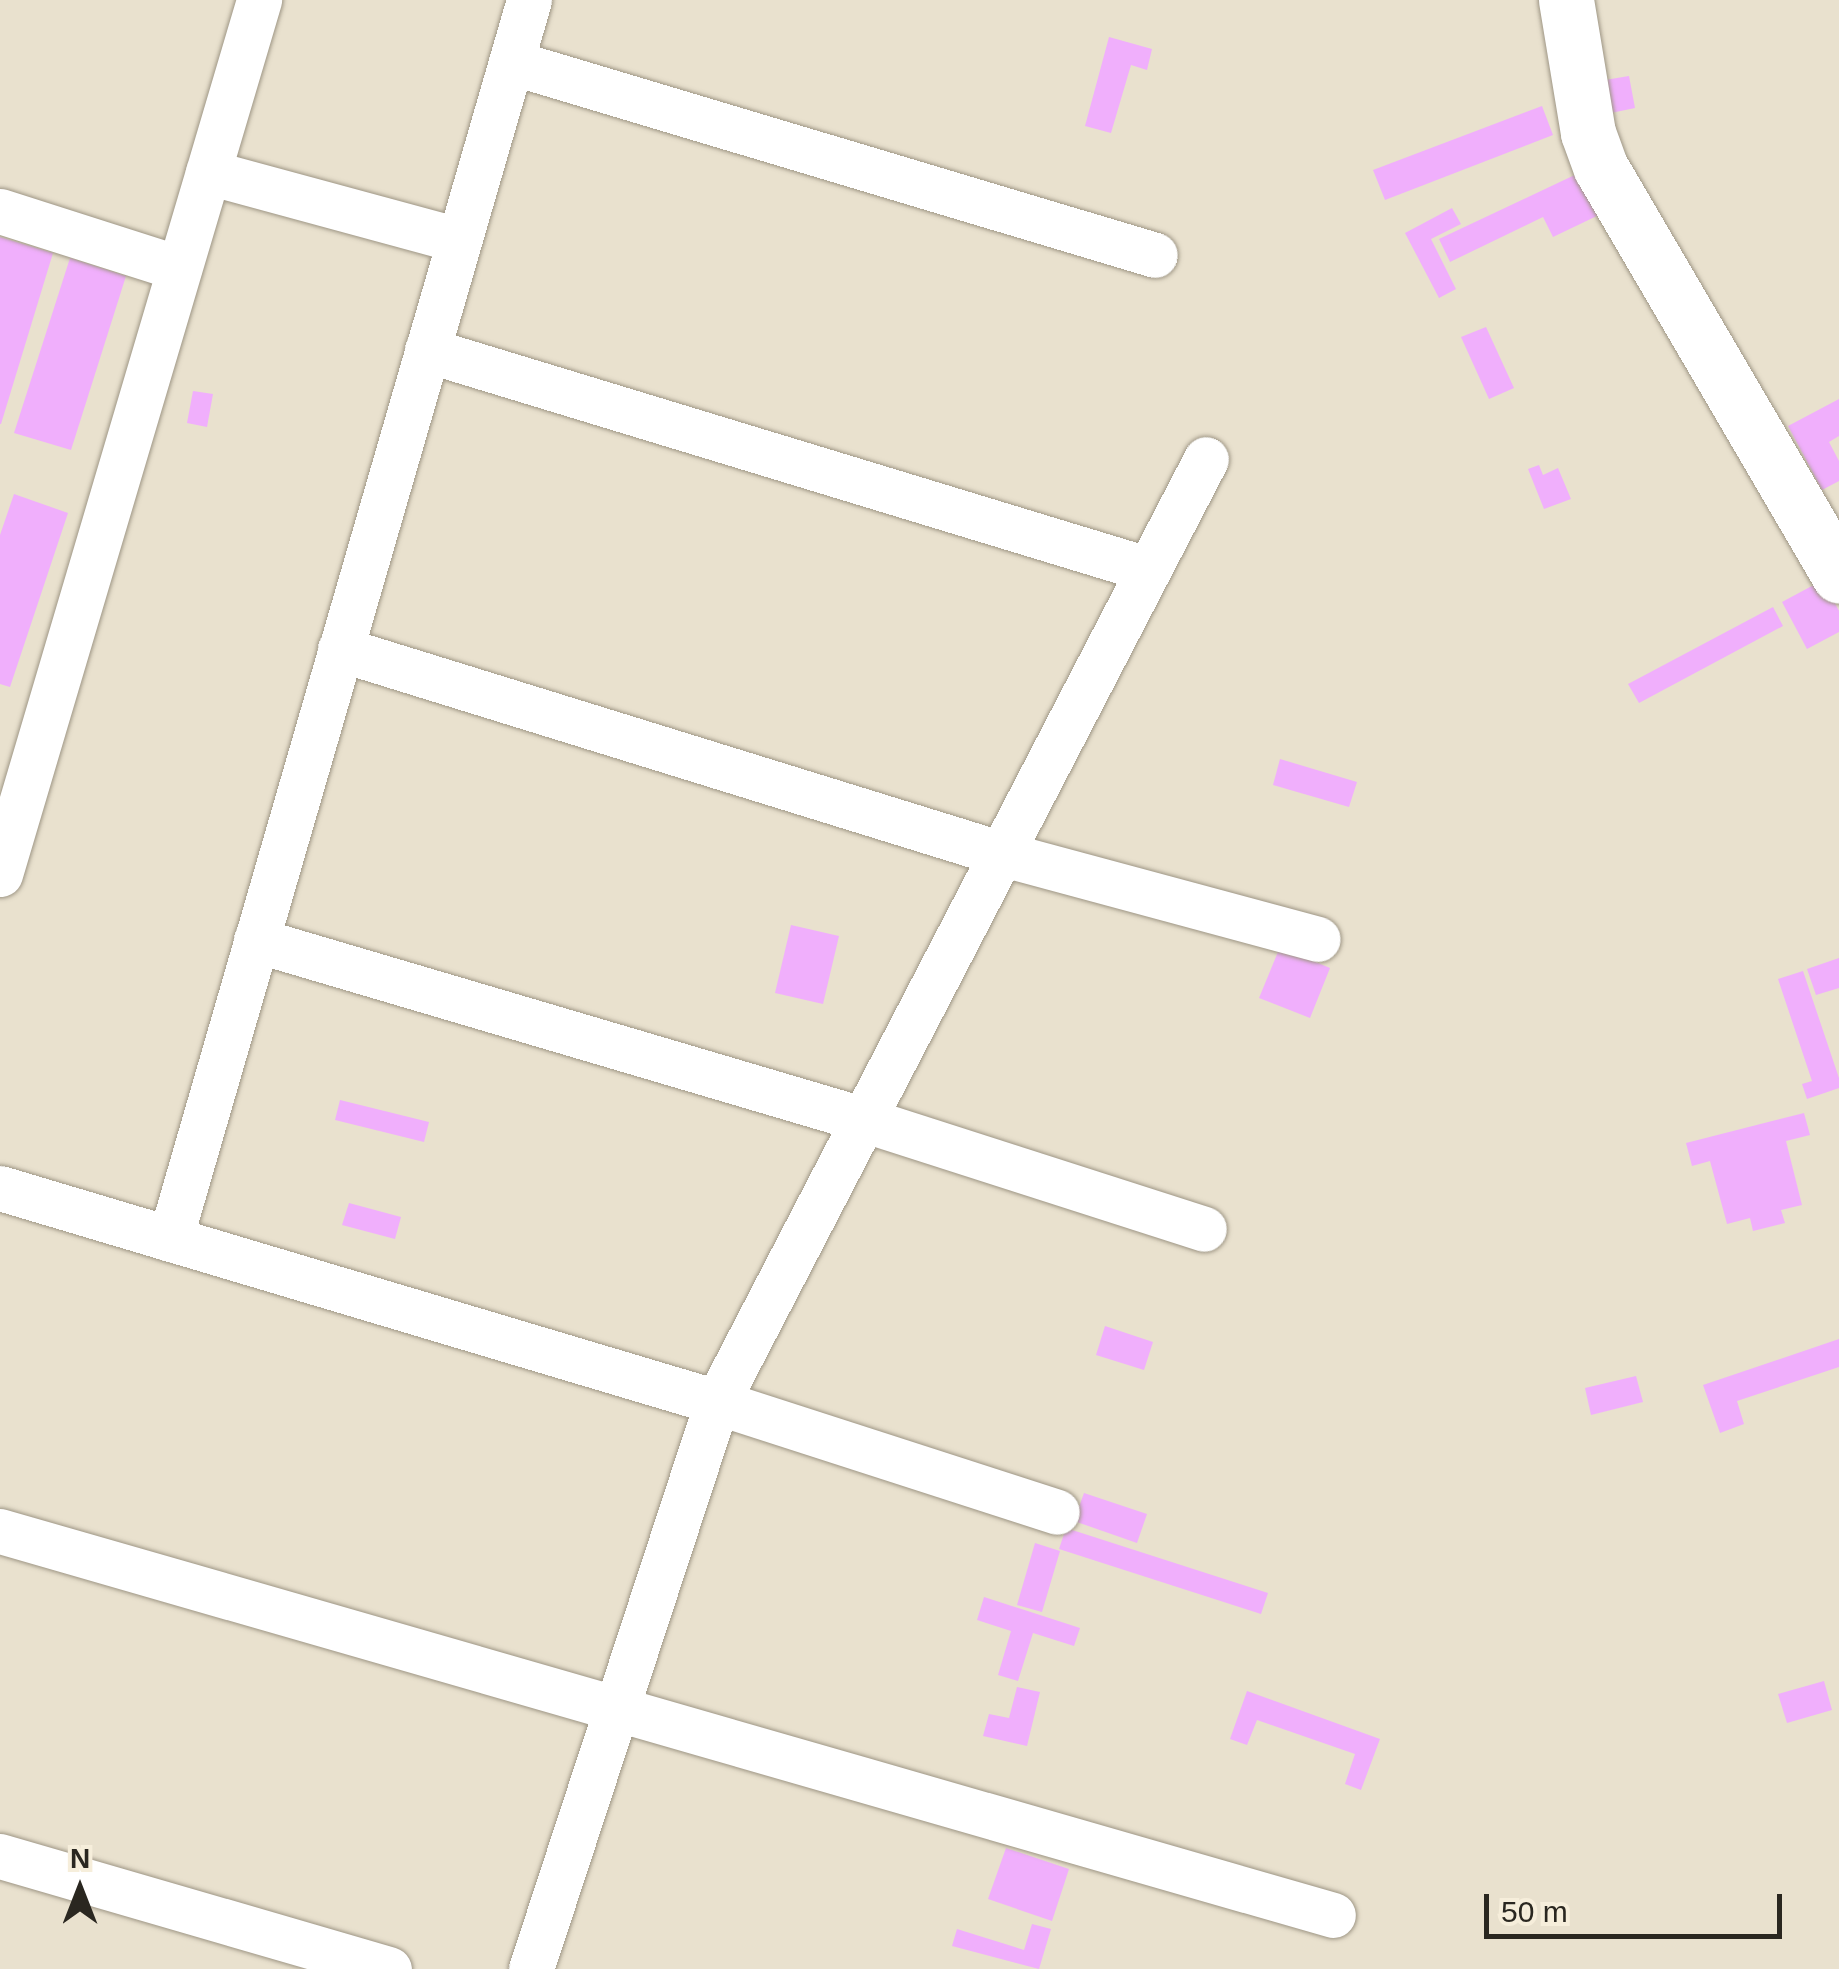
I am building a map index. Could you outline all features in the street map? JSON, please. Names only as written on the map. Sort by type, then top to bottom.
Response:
[{"type":"street","points":[[0,874],[259,0]]},
{"type":"street","points":[[170,1239],[529,0]]},
{"type":"street","points":[[1566,0],[1588,133],[1601,168],[1839,576]]},
{"type":"street","points":[[511,62],[1155,255]]},
{"type":"street","points":[[208,172],[458,240]]},
{"type":"street","points":[[0,211],[179,268]]},
{"type":"street","points":[[427,350],[1148,569]]},
{"type":"street","points":[[531,1969],[613,1704],[717,1402],[1206,459]]},
{"type":"street","points":[[340,649],[999,852],[1318,939]]},
{"type":"street","points":[[256,940],[862,1119],[1204,1228]]},
{"type":"street","points":[[0,1188],[717,1402],[1057,1512]]},
{"type":"street","points":[[0,1531],[613,1704],[1332,1916]]},
{"type":"street","points":[[0,1856],[389,1969]]},
{"type":"building","points":[[1109,37],[1152,49],[1147,70],[1131,65],[1111,133],[1085,126]]},
{"type":"building","points":[[1629,76],[1635,108],[1611,113],[1605,80]]},
{"type":"building","points":[[1542,106],[1553,135],[1385,200],[1373,170]]},
{"type":"building","points":[[1581,172],[1601,214],[1553,237],[1543,217],[1450,262],[1439,239]]},
{"type":"building","points":[[1452,208],[1461,224],[1431,239],[1456,289],[1439,298],[1405,233]]},
{"type":"building","points":[[0,237],[53,253],[1,424],[0,424]]},
{"type":"building","points":[[70,258],[126,276],[71,450],[14,433]]},
{"type":"building","points":[[1486,327],[1514,388],[1489,399],[1461,337]]},
{"type":"building","points":[[193,391],[213,394],[207,427],[187,423]]},
{"type":"building","points":[[1839,399],[1839,436],[1829,442],[1839,461],[1839,481],[1822,490],[1788,426]]},
{"type":"building","points":[[1539,465],[1543,475],[1558,468],[1571,499],[1544,509],[1528,469]]},
{"type":"building","points":[[14,494],[68,513],[10,687],[0,684],[0,535]]},
{"type":"building","points":[[1823,580],[1839,611],[1839,632],[1807,649],[1782,602]]},
{"type":"building","points":[[1773,607],[1783,626],[1639,703],[1628,684]]},
{"type":"building","points":[[1280,759],[1357,782],[1349,807],[1273,785]]},
{"type":"building","points":[[791,925],[839,936],[823,1004],[775,993]]},
{"type":"building","points":[[1280,947],[1330,968],[1310,1018],[1259,998]]},
{"type":"building","points":[[1839,958],[1839,988],[1816,995],[1807,969]]},
{"type":"building","points":[[1803,971],[1839,1078],[1839,1088],[1807,1099],[1802,1084],[1812,1081],[1778,979]]},
{"type":"building","points":[[340,1100],[429,1122],[424,1142],[335,1120]]},
{"type":"building","points":[[1804,1113],[1810,1135],[1786,1141],[1802,1205],[1781,1210],[1785,1223],[1753,1231],[1750,1218],[1727,1224],[1710,1161],[1692,1166],[1686,1143]]},
{"type":"building","points":[[349,1203],[401,1217],[395,1239],[342,1225]]},
{"type":"building","points":[[1105,1326],[1153,1342],[1144,1370],[1096,1355]]},
{"type":"building","points":[[1839,1339],[1839,1367],[1737,1401],[1744,1424],[1720,1433],[1703,1385]]},
{"type":"building","points":[[1636,1376],[1643,1402],[1591,1415],[1585,1388]]},
{"type":"building","points":[[1084,1493],[1147,1514],[1137,1543],[1074,1521]]},
{"type":"building","points":[[1066,1528],[1268,1593],[1261,1614],[1059,1549]]},
{"type":"building","points":[[1035,1543],[1060,1551],[1042,1612],[1017,1605]]},
{"type":"building","points":[[984,1597],[1080,1628],[1074,1646],[1033,1633],[1018,1681],[998,1675],[1011,1631],[977,1620]]},
{"type":"building","points":[[1824,1681],[1832,1710],[1787,1723],[1778,1694]]},
{"type":"building","points":[[1017,1687],[1040,1692],[1027,1746],[983,1736],[989,1714],[1009,1718]]},
{"type":"building","points":[[1247,1691],[1380,1739],[1361,1790],[1345,1784],[1355,1754],[1257,1720],[1247,1745],[1230,1739]]},
{"type":"building","points":[[1006,1848],[1069,1869],[1052,1921],[988,1899]]},
{"type":"building","points":[[1032,1924],[1051,1929],[1039,1969],[952,1946],[957,1929],[1024,1950]]}]
